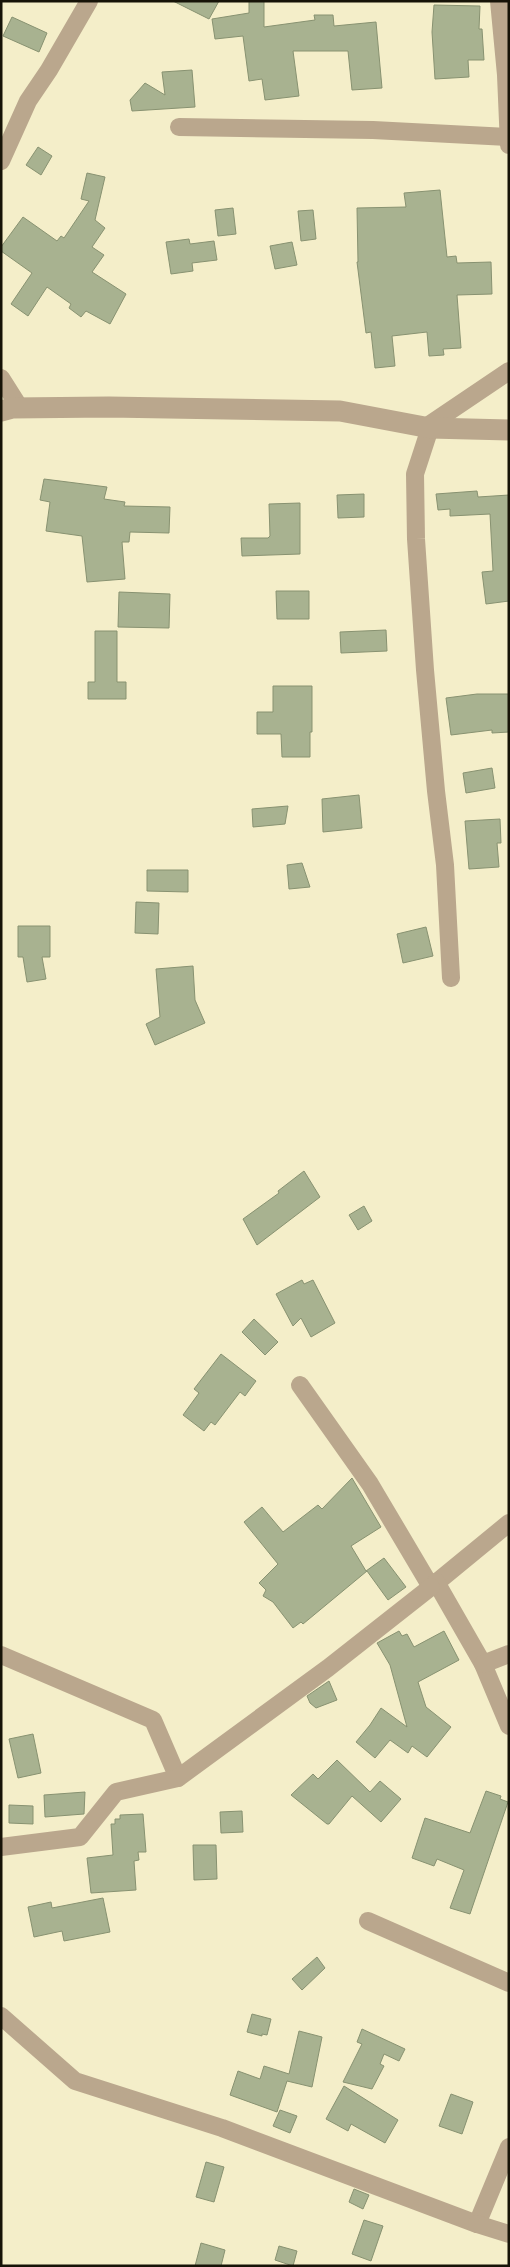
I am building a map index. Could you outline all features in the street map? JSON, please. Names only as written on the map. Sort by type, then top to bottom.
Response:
[{"type":"street","points":[[1,161],[28,101],[49,70],[89,1]]},
{"type":"street","points":[[179,127],[373,130],[508,141],[506,75],[499,1]]},
{"type":"street","points":[[451,978],[445,865],[429,717],[416,539],[415,474],[428,428],[509,371]]},
{"type":"street","points":[[1,378],[11,410],[109,407],[340,411],[428,428],[509,430]]},
{"type":"street","points":[[300,1385],[370,1484],[483,1664],[509,1726]]},
{"type":"street","points":[[1,1847],[80,1837],[116,1792],[178,1778],[328,1668],[509,1523]]},
{"type":"street","points":[[483,1664],[509,1654]]},
{"type":"street","points":[[1,1655],[153,1720],[178,1778]]},
{"type":"street","points":[[368,1921],[509,1983]]},
{"type":"street","points":[[1,2016],[75,2082],[222,2128],[477,2224],[509,2234]]},
{"type":"street","points":[[477,2224],[509,2147]]},
{"type":"building","points":[[173,1],[219,1],[209,19]]},
{"type":"building","points":[[249,1],[264,1],[264,27],[315,20],[314,15],[333,15],[334,26],[376,22],[382,88],[352,90],[348,51],[293,51],[299,96],[265,100],[262,79],[249,81],[243,36],[215,39],[212,19],[249,13]]},
{"type":"building","points":[[434,5],[480,6],[479,29],[482,29],[484,60],[468,60],[469,77],[435,79],[432,32]]},
{"type":"building","points":[[12,17],[47,33],[39,52],[3,36]]},
{"type":"building","points":[[192,70],[195,107],[132,111],[130,100],[145,83],[165,95],[162,72]]},
{"type":"building","points":[[38,147],[52,156],[41,175],[26,165]]},
{"type":"building","points":[[87,173],[105,177],[95,220],[105,228],[92,247],[104,255],[92,272],[126,294],[110,324],[86,311],[81,317],[69,308],[71,304],[47,287],[28,316],[11,304],[32,273],[1,251],[1,247],[23,217],[57,241],[61,236],[64,238],[89,201],[81,199]]},
{"type":"building","points":[[440,190],[447,257],[456,256],[457,263],[491,262],[492,294],[457,295],[461,348],[443,349],[444,355],[429,356],[427,332],[392,336],[395,366],[375,368],[371,332],[366,333],[357,262],[357,208],[406,207],[404,193]]},
{"type":"building","points":[[233,208],[236,234],[218,236],[215,210]]},
{"type":"building","points":[[313,210],[316,239],[301,241],[298,211]]},
{"type":"building","points":[[189,239],[190,244],[214,241],[217,260],[192,263],[193,271],[171,274],[166,242]]},
{"type":"building","points":[[292,242],[297,265],[275,269],[270,246]]},
{"type":"building","points":[[44,479],[107,487],[104,499],[125,502],[124,506],[170,507],[169,533],[130,532],[129,542],[122,542],[125,579],[87,582],[82,536],[46,531],[50,502],[40,500]]},
{"type":"building","points":[[477,491],[478,497],[509,495],[509,601],[486,604],[482,572],[493,571],[490,514],[450,516],[450,509],[438,510],[436,494]]},
{"type":"building","points":[[364,494],[364,517],[338,518],[337,495]]},
{"type":"building","points":[[300,503],[300,554],[242,556],[241,538],[268,538],[270,536],[269,504]]},
{"type":"building","points":[[276,591],[309,591],[309,619],[277,619]]},
{"type":"building","points":[[119,592],[170,594],[169,628],[118,627]]},
{"type":"building","points":[[386,630],[387,651],[341,653],[340,632]]},
{"type":"building","points":[[95,631],[117,631],[117,682],[126,682],[126,699],[88,699],[88,682],[95,682]]},
{"type":"building","points":[[273,686],[312,686],[310,757],[282,757],[281,734],[257,734],[257,712],[273,712]]},
{"type":"building","points":[[477,694],[509,694],[509,732],[492,733],[492,730],[451,735],[446,698]]},
{"type":"building","points":[[492,768],[495,788],[466,793],[463,773]]},
{"type":"building","points":[[359,795],[362,828],[323,832],[322,799]]},
{"type":"building","points":[[288,806],[285,824],[253,827],[252,809]]},
{"type":"building","points":[[500,819],[501,843],[497,843],[499,867],[469,869],[465,821]]},
{"type":"building","points":[[302,863],[310,887],[289,889],[287,865]]},
{"type":"building","points":[[147,870],[188,870],[188,892],[147,891]]},
{"type":"building","points":[[136,902],[159,903],[158,934],[135,933]]},
{"type":"building","points":[[18,926],[50,926],[50,957],[42,957],[46,979],[27,982],[23,957],[18,957]]},
{"type":"building","points":[[426,927],[433,956],[403,963],[397,934]]},
{"type":"building","points":[[193,966],[195,1000],[205,1023],[155,1045],[146,1024],[160,1017],[156,969]]},
{"type":"building","points":[[304,1171],[320,1197],[257,1245],[243,1219],[279,1193],[278,1191]]},
{"type":"building","points":[[364,1206],[372,1221],[358,1230],[349,1215]]},
{"type":"building","points":[[302,1280],[304,1284],[313,1280],[335,1323],[311,1337],[301,1318],[293,1326],[276,1294]]},
{"type":"building","points":[[254,1319],[278,1342],[265,1355],[242,1332]]},
{"type":"building","points":[[221,1354],[256,1381],[245,1396],[240,1392],[215,1425],[211,1422],[204,1431],[183,1415],[199,1393],[194,1389]]},
{"type":"building","points":[[352,1478],[381,1527],[351,1546],[366,1571],[384,1558],[406,1587],[388,1600],[367,1571],[303,1624],[301,1622],[293,1628],[273,1602],[263,1596],[266,1590],[259,1583],[278,1564],[244,1522],[262,1507],[283,1532],[318,1505],[322,1509]]},
{"type":"building","points":[[399,1631],[402,1636],[407,1634],[414,1647],[444,1631],[459,1660],[418,1682],[426,1707],[451,1727],[427,1757],[412,1746],[408,1753],[390,1740],[375,1758],[356,1742],[381,1708],[407,1727],[390,1665],[377,1643]]},
{"type":"building","points":[[329,1681],[337,1700],[316,1708],[310,1703],[307,1696]]},
{"type":"building","points":[[33,1734],[41,1773],[18,1778],[9,1739]]},
{"type":"building","points":[[337,1760],[370,1792],[380,1781],[401,1799],[381,1822],[352,1796],[327,1824],[291,1795],[313,1774],[318,1779]]},
{"type":"building","points":[[486,1791],[501,1796],[500,1799],[508,1802],[470,1914],[450,1908],[464,1870],[437,1859],[434,1866],[412,1858],[425,1818],[470,1833]]},
{"type":"building","points":[[85,1792],[84,1814],[45,1817],[44,1795]]},
{"type":"building","points":[[9,1805],[33,1806],[33,1824],[9,1823]]},
{"type":"building","points":[[242,1811],[243,1832],[221,1833],[220,1812]]},
{"type":"building","points":[[143,1814],[146,1852],[138,1852],[139,1860],[134,1861],[136,1890],[91,1893],[87,1858],[113,1855],[111,1824],[115,1824],[115,1819],[120,1819],[120,1815]]},
{"type":"building","points":[[193,1845],[216,1845],[217,1879],[194,1880]]},
{"type":"building","points":[[103,1898],[110,1932],[64,1941],[62,1931],[34,1937],[28,1907],[51,1902],[52,1908]]},
{"type":"building","points":[[317,1957],[325,1968],[302,1990],[292,1979]]},
{"type":"building","points":[[252,2014],[271,2019],[267,2035],[262,2034],[262,2036],[247,2032]]},
{"type":"building","points":[[362,2029],[405,2049],[399,2061],[384,2054],[380,2064],[384,2066],[372,2089],[343,2082],[362,2044],[357,2042]]},
{"type":"building","points":[[299,2031],[322,2037],[312,2087],[287,2081],[277,2112],[230,2095],[238,2071],[260,2079],[264,2066],[289,2074]]},
{"type":"building","points":[[344,2086],[398,2120],[385,2143],[351,2124],[348,2131],[326,2119]]},
{"type":"building","points":[[451,2094],[473,2102],[462,2134],[439,2126]]},
{"type":"building","points":[[280,2110],[297,2116],[290,2133],[273,2126]]},
{"type":"building","points":[[206,2162],[224,2167],[214,2202],[196,2197]]},
{"type":"building","points":[[354,2189],[369,2195],[363,2209],[349,2202]]},
{"type":"building","points":[[364,2220],[383,2226],[371,2261],[352,2254]]},
{"type":"building","points":[[201,2243],[225,2250],[221,2266],[195,2266]]},
{"type":"building","points":[[279,2246],[297,2251],[293,2266],[275,2260]]}]
